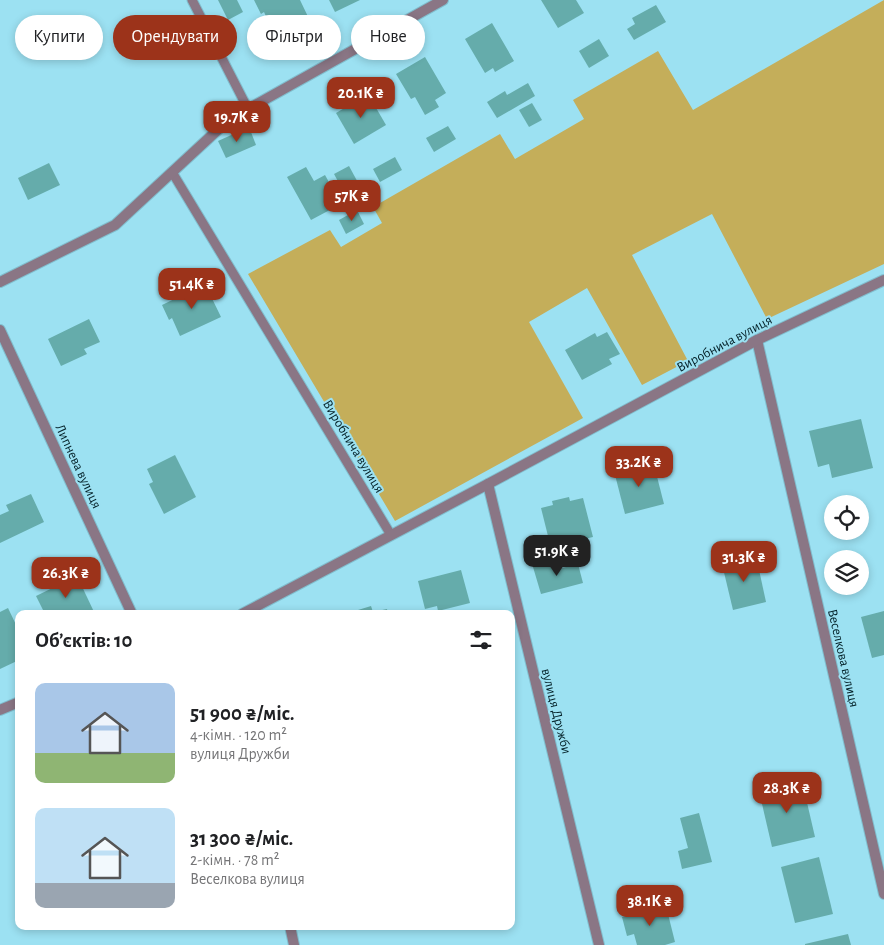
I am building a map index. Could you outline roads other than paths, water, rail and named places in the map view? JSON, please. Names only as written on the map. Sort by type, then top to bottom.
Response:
[{"type":"street","points":[[0,282],[114,225],[223,125],[248,109],[443,0]]},
{"type":"street","name":"Виробнича вулиця","points":[[391,535],[757,340],[884,280]]},
{"type":"street","name":"Липнева вулиця","points":[[0,330],[130,610]]},
{"type":"street","name":"Веселкова вулиця","points":[[757,340],[884,894]]},
{"type":"street","name":"вулиця Дружби","points":[[488,484],[599,945]]},
{"type":"street","points":[[250,610],[391,535]]},
{"type":"street","points":[[0,710],[15,704]]},
{"type":"street","points":[[291,930],[294,945]]},
{"type":"lane","points":[[192,0],[248,109]]},
{"type":"lane","name":"Виробнича вулиця","points":[[172,172],[391,535]]}]
